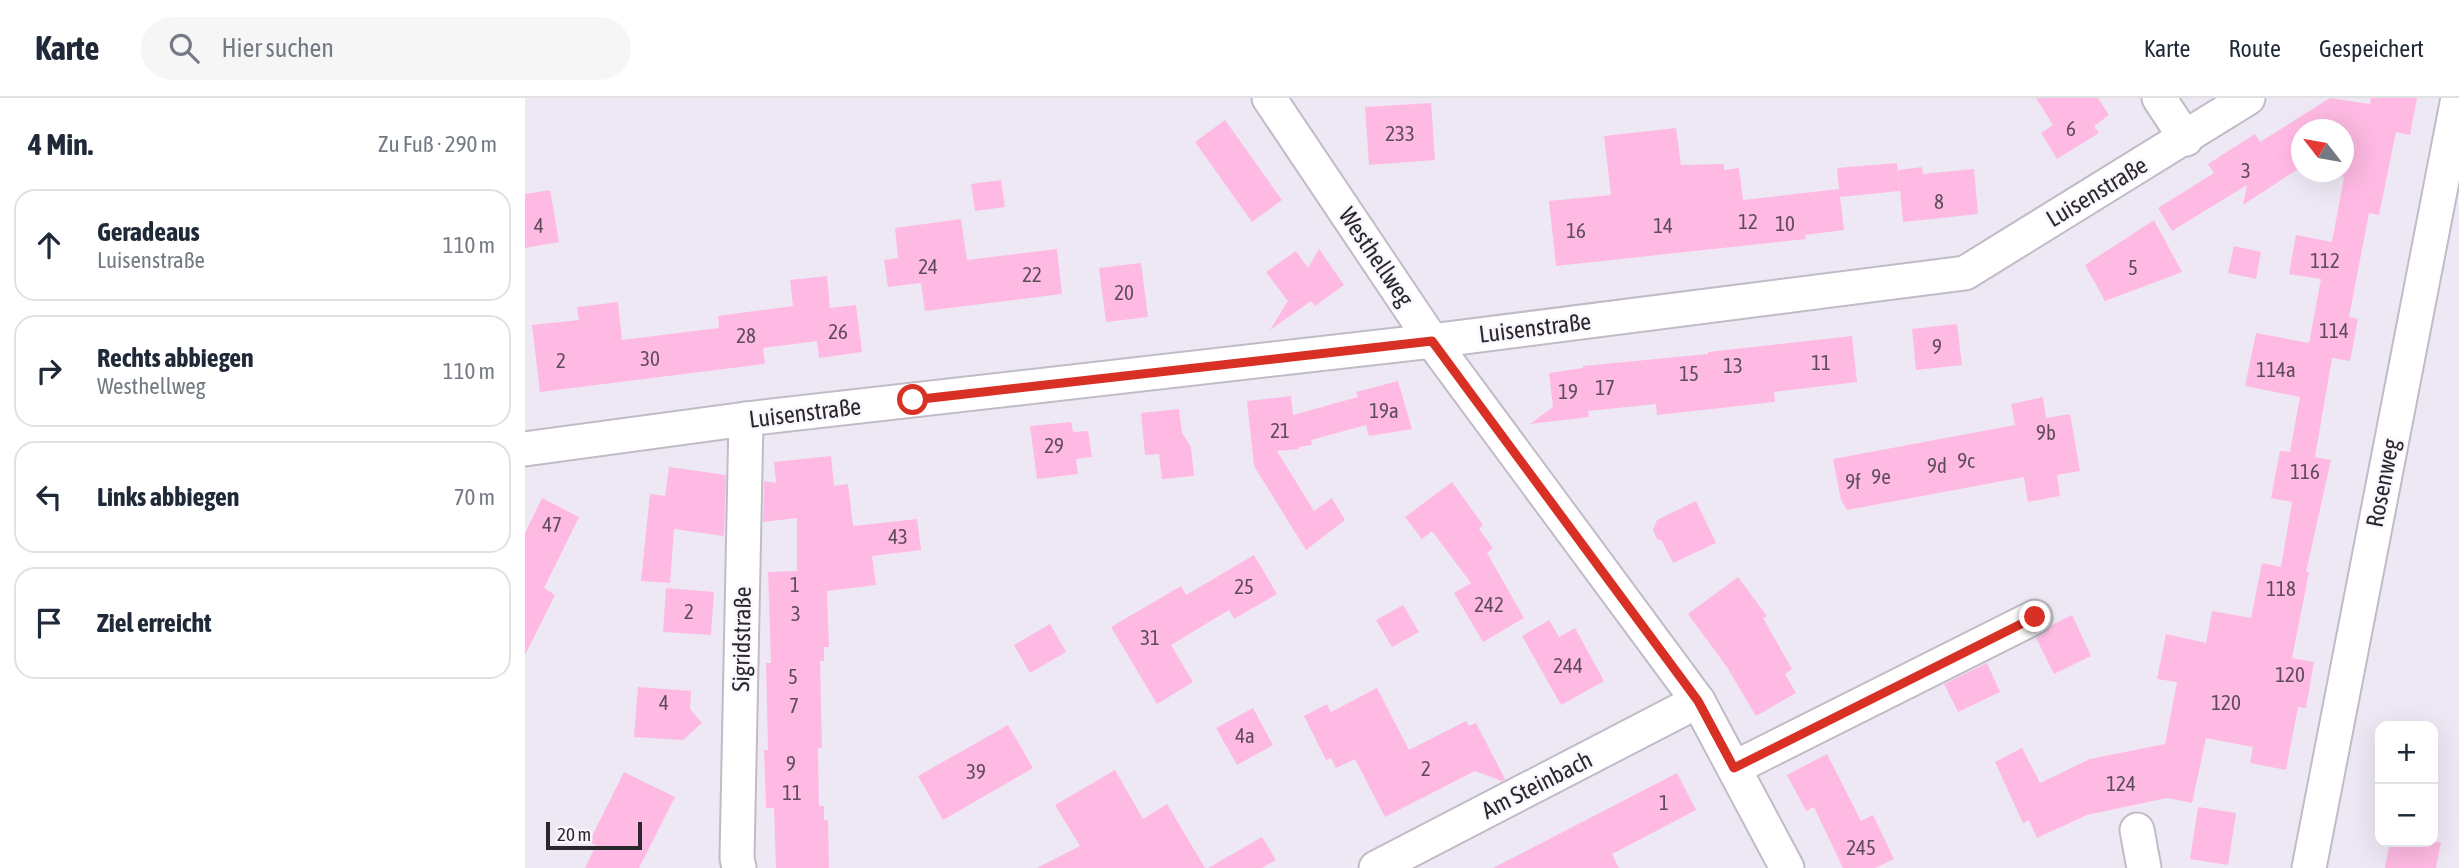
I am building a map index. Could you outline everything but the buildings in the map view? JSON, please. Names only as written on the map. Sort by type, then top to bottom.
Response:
[{"type":"street","name":"Westhellweg","points":[[1269,98],[1432,341],[1698,701],[1787,868]]},
{"type":"street","points":[[2159,98],[2186,138]]},
{"type":"street","name":"Luisenstraße","points":[[525,449],[747,419],[1432,341],[1965,273],[2248,98]]},
{"type":"street","name":"Rosenweg","points":[[2309,868],[2458,98]]},
{"type":"street","name":"Sigridstraße","points":[[735,865],[747,419]]},
{"type":"street","points":[[1734,768],[2035,617]]},
{"type":"street","name":"Am Steinbach","points":[[1376,868],[1698,701]]},
{"type":"street","points":[[2137,830],[2144,868]]},
{"type":"route","points":[[913,400],[1432,341],[1698,701],[1734,768],[2035,617]]}]
